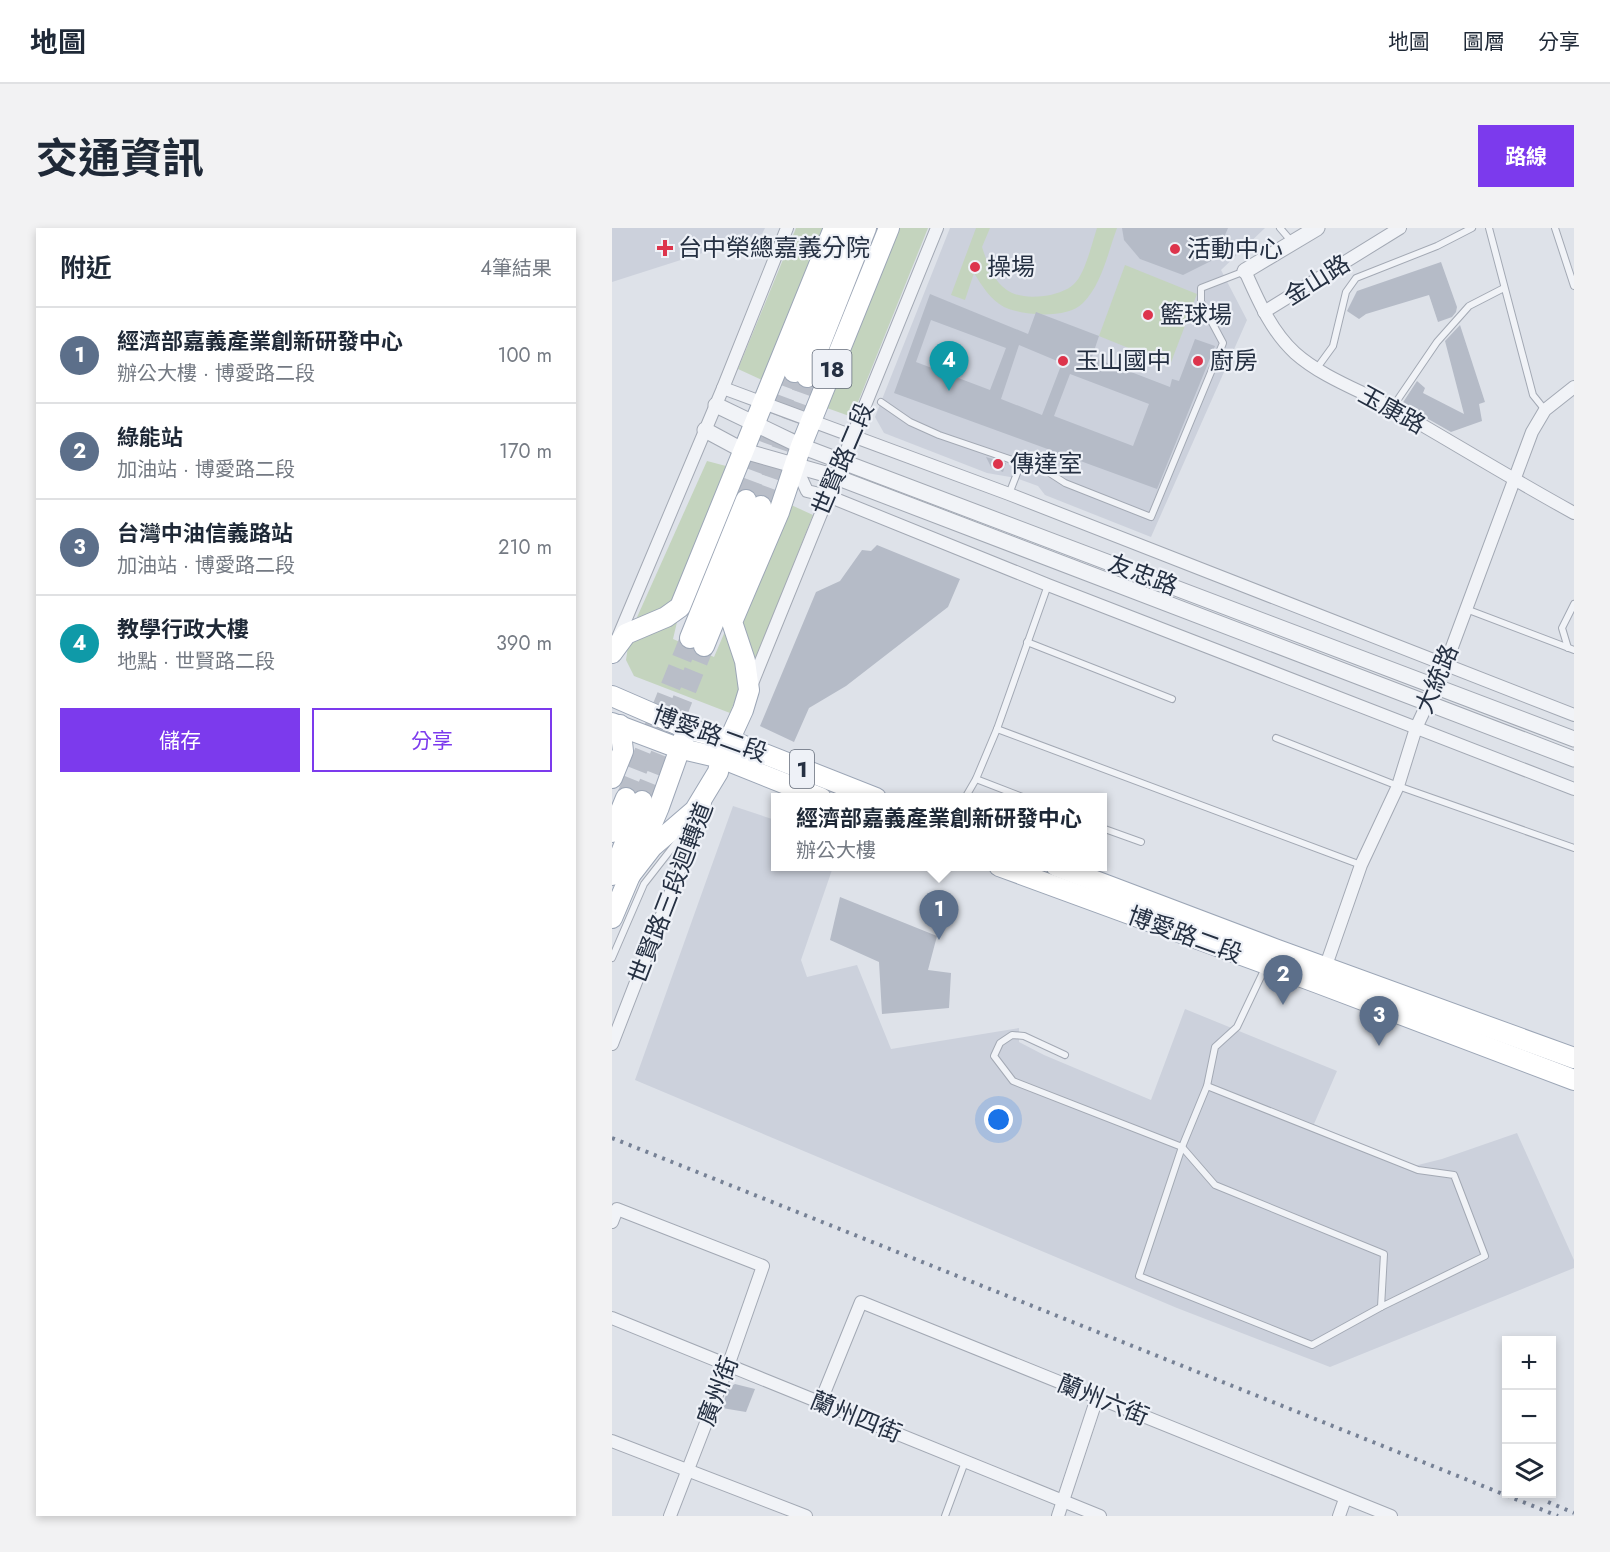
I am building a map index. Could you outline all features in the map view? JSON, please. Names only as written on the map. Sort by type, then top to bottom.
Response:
[{"type":"main road","name":"18","points":[[614,644],[626,634],[666,617],[680,607],[834,228]]},
{"type":"main road","name":"18","points":[[852,228],[800,375],[866,228]]},
{"type":"main road","name":"世賢路二段","points":[[749,690],[744,662],[732,622],[779,512],[801,446],[889,228]]},
{"type":"main road","points":[[697,642],[754,503]]},
{"type":"main road","points":[[620,876],[695,810],[722,758],[749,690]]},
{"type":"main road","name":"博愛路二段","points":[[612,696],[688,729],[722,758],[809,793]]},
{"type":"main road","points":[[612,778],[622,751],[616,724]]},
{"type":"main road","name":"博愛路二段","points":[[616,724],[678,748],[857,793]]},
{"type":"main road","points":[[612,832],[642,802],[676,760],[678,748],[688,729]]},
{"type":"main road","points":[[612,918],[620,876],[642,802]]},
{"type":"main road","name":"博愛路二段","points":[[1011,871],[1574,1058]]},
{"type":"main road","name":"博愛路二段","points":[[1066,871],[1271,957]]},
{"type":"main road","name":"博愛路二段","points":[[1322,975],[1574,1080]]},
{"type":"street","points":[[614,644],[716,405],[787,228]]},
{"type":"street","name":"世賢路二段","points":[[749,690],[937,228]]},
{"type":"street","name":"金山路","points":[[1264,312],[1400,228]]},
{"type":"street","name":"金山路","points":[[1245,271],[1293,243],[1310,230]]},
{"type":"street","name":"玉康路","points":[[1245,271],[1264,312],[1294,352],[1317,368],[1392,408],[1513,480],[1574,513]]},
{"type":"street","name":"大統路","points":[[1322,975],[1361,865],[1398,786],[1416,728],[1445,666],[1532,432],[1545,410],[1574,387]]},
{"type":"street","name":"友忠路","points":[[723,388],[1009,494],[1574,715]]},
{"type":"street","name":"友忠路","points":[[716,405],[801,446],[1574,739]]},
{"type":"street","name":"友忠路","points":[[705,430],[744,451],[836,477],[1574,759]]},
{"type":"street","name":"友忠路","points":[[795,465],[807,491],[828,496],[1048,585],[1574,789]]},
{"type":"street","name":"世賢路三段迴轉道","points":[[612,1044],[722,758]]},
{"type":"street","name":"廣州街","points":[[612,1222],[617,1209],[763,1266],[728,1366],[670,1516]]},
{"type":"street","name":"蘭州六街","points":[[820,1403],[861,1302],[1391,1516]]},
{"type":"street","name":"蘭州四街","points":[[612,1318],[1100,1516]]},
{"type":"street","points":[[1058,1516],[1097,1398]]},
{"type":"street","points":[[612,1441],[806,1516]]},
{"type":"street","points":[[1339,1516],[1345,1499]]},
{"type":"lane","points":[[1280,228],[1293,243]]},
{"type":"lane","points":[[1317,368],[1333,346],[1346,292],[1356,278],[1437,246],[1472,228]]},
{"type":"lane","points":[[1489,228],[1533,395],[1545,410]]},
{"type":"lane","points":[[1555,228],[1574,286]]},
{"type":"lane","points":[[881,402],[910,422],[939,435],[1048,472],[1065,483],[1151,517],[1222,343],[1201,302],[1201,288],[1245,271]]},
{"type":"lane","points":[[1392,408],[1437,342],[1469,306],[1504,288]]},
{"type":"lane","points":[[1009,494],[1021,463]]},
{"type":"lane","points":[[968,793],[996,729],[1048,585]]},
{"type":"lane","points":[[1571,649],[1562,628],[1574,604]]},
{"type":"lane","points":[[1466,609],[1571,649]]},
{"type":"lane","points":[[1027,642],[1172,699]]},
{"type":"lane","points":[[996,729],[1361,865]]},
{"type":"lane","points":[[1276,738],[1398,786],[1574,848]]},
{"type":"lane","points":[[976,779],[1012,793]]},
{"type":"lane","points":[[612,958],[644,884],[676,843],[699,820]]},
{"type":"lane","points":[[1107,830],[1141,842]]},
{"type":"lane","points":[[1207,1086],[1418,1170],[1454,1175],[1485,1256],[1381,1307],[1312,1345],[1139,1276],[1182,1147],[1207,1086],[1215,1047],[1238,1027],[1271,957]]},
{"type":"lane","points":[[1065,1055],[1024,1036],[1012,1035],[1000,1043],[994,1056],[1013,1081],[1182,1147],[1215,1185],[1384,1254],[1381,1307]]},
{"type":"lane","points":[[945,1516],[965,1462]]},
{"type":"shaded area","name":"台中榮總嘉義分院","points":[[612,228],[765,228],[762,234],[612,282]]},
{"type":"shaded area","name":"玉山國中","points":[[950,228],[1265,228],[1221,270],[1247,320],[1151,537],[1045,495],[1038,486],[1016,478],[987,473],[884,433],[875,417]]},
{"type":"shaded area","points":[[733,806],[771,819],[771,871],[832,871],[801,960],[807,977],[857,965],[891,1049],[1019,1028],[1019,1042],[1044,1055],[1151,1100],[1185,1009],[1337,1071],[1314,1124],[1414,1166],[1442,1159],[1517,1133],[1574,1260],[1574,1268],[1330,1367],[1177,1308],[635,1080]]},
{"type":"green space","points":[[796,228],[825,228],[762,380],[738,369]]},
{"type":"green space","points":[[896,228],[928,228],[852,417],[827,408]]},
{"type":"green space","name":"操場","points":[[976,228],[990,228],[982,247],[996,279],[1010,292],[1030,297],[1052,295],[1071,286],[1085,266],[1097,228],[1117,228],[1100,277],[1083,303],[1067,312],[1033,314],[1012,310],[999,304],[990,296],[974,273],[965,300],[951,295]]},
{"type":"green space","name":"籃球場","points":[[1125,265],[1197,294],[1170,365],[1099,336]]},
{"type":"green space","points":[[707,461],[726,466],[676,604],[634,624]]},
{"type":"green space","points":[[789,504],[813,515],[751,671],[737,623]]},
{"type":"green space","points":[[677,622],[673,639],[714,657],[726,629],[742,682],[730,713],[634,676],[626,660],[629,639]]},
{"type":"building","name":"活動中心","points":[[1122,228],[1228,228],[1215,259],[1183,275],[1140,259],[1124,240]]},
{"type":"building","points":[[1441,262],[1457,307],[1452,317],[1438,322],[1429,295],[1366,314],[1359,319],[1347,311],[1357,291]]},
{"type":"building","points":[[930,294],[1028,334],[1036,312],[1099,336],[1092,357],[1170,387],[1172,379],[1179,381],[1195,339],[1215,346],[1157,489],[894,393]],"holes":[[[931,320],[1006,348],[990,390],[916,362]],[[1019,345],[1062,363],[1042,415],[1001,399]],[[1070,374],[1149,404],[1133,446],[1054,416]]]},
{"type":"building","points":[[1460,325],[1485,402],[1479,404],[1482,421],[1451,432],[1402,404],[1417,381],[1425,388],[1423,393],[1464,414],[1445,341]]},
{"type":"building","name":"傳達室","points":[[986,457],[1006,463],[1003,472],[991,467]]},
{"type":"building","points":[[877,545],[960,579],[948,607],[846,686],[809,708],[794,742],[760,726],[816,592],[840,581],[862,550],[871,551]]},
{"type":"building","points":[[840,897],[937,936],[928,970],[951,973],[949,1008],[882,1014],[879,962],[830,940]]},
{"type":"building","points":[[735,1384],[755,1389],[746,1412],[722,1408],[728,1388]]},
{"type":"tunnel","points":[[746,500],[794,372]]},
{"type":"tunnel","points":[[761,506],[807,377]]},
{"type":"tunnel","points":[[626,798],[690,638]]},
{"type":"tunnel","points":[[642,801],[704,646]]},
{"type":"railway","points":[[612,1138],[1558,1516]]},
{"type":"railway","points":[[1548,1502],[1574,1513]]},
{"type":"place","name":"台中榮總嘉義分院","points":[[665,248]]},
{"type":"place","name":"活動中心","points":[[1175,249]]},
{"type":"place","name":"操場","points":[[975,267]]},
{"type":"place","name":"籃球場","points":[[1148,315]]},
{"type":"place","name":"玉山國中","points":[[1063,361]]},
{"type":"place","name":"廚房","points":[[1198,361]]},
{"type":"place","name":"教學行政大樓","points":[[949,391]]},
{"type":"place","name":"傳達室","points":[[998,464]]},
{"type":"place","name":"經濟部嘉義產業創新研發中心","points":[[939,940]]},
{"type":"place","name":"綠能站","points":[[1283,1005]]},
{"type":"place","name":"台灣中油信義路站","points":[[1379,1046]]}]
